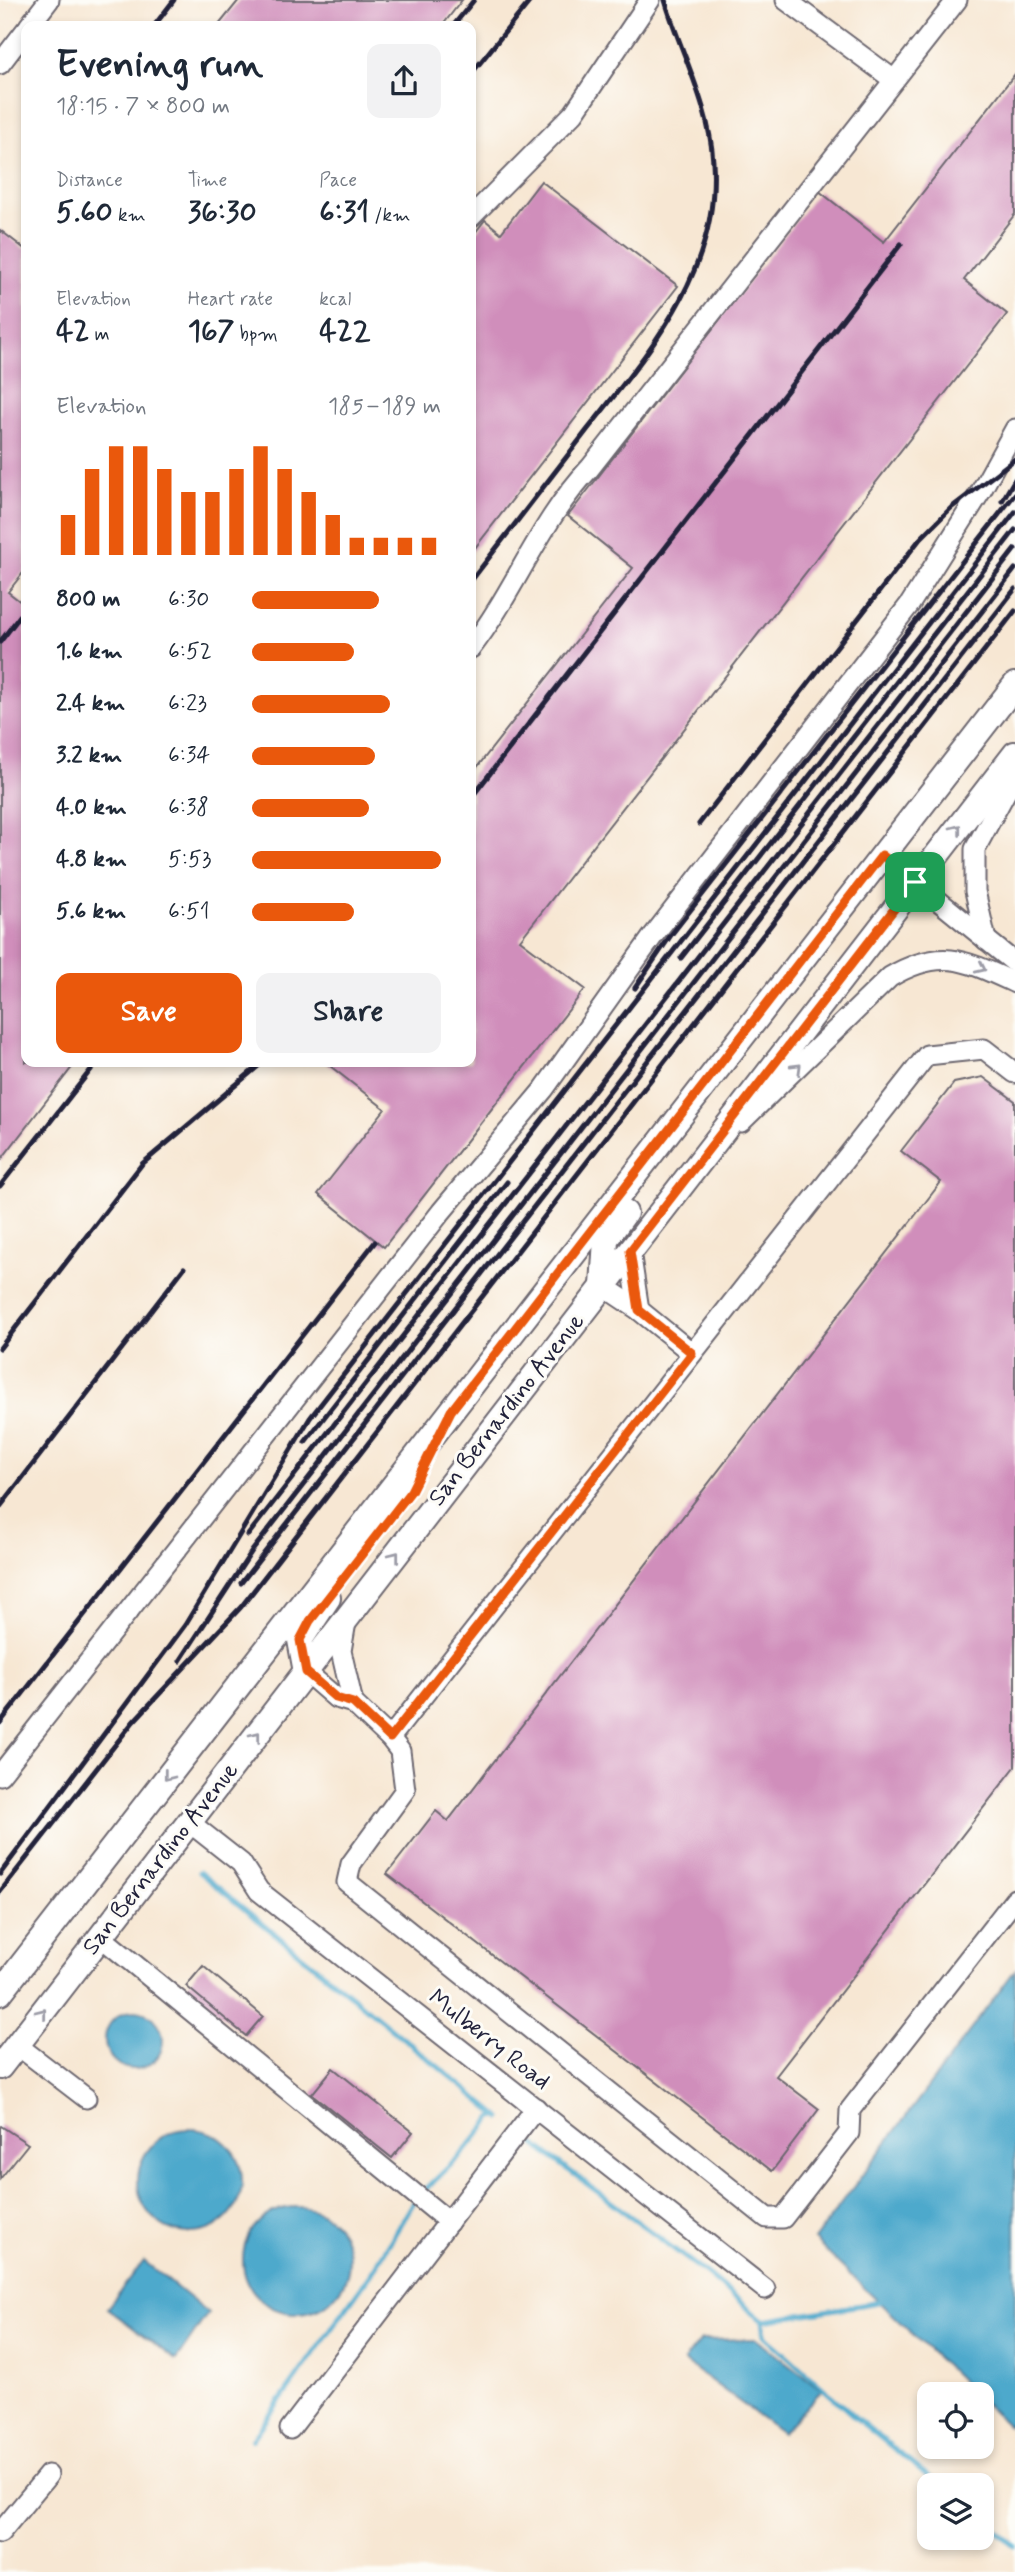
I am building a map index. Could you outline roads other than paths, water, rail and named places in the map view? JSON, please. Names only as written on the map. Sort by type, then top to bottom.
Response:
[{"type":"main road","name":"San Bernardino Avenue","points":[[0,1993],[1015,685]]},
{"type":"main road","name":"San Bernardino Avenue","points":[[0,2067],[1015,754]]},
{"type":"main road","points":[[603,1286],[606,1239],[706,1108],[756,1019]]},
{"type":"main road","points":[[306,1672],[300,1640],[310,1621],[411,1491],[451,1411]]},
{"type":"street","points":[[33,21],[49,0]]},
{"type":"street","points":[[476,212],[574,113],[650,0]]},
{"type":"street","points":[[786,0],[894,80]]},
{"type":"street","points":[[476,642],[490,624],[564,496],[590,468],[957,0]]},
{"type":"street","points":[[0,64],[21,37]]},
{"type":"street","points":[[2,1769],[441,1212],[544,1089],[653,936],[910,604],[981,491],[1015,429]]},
{"type":"street","points":[[986,940],[975,891],[975,849],[1015,775]]},
{"type":"street","points":[[882,855],[1015,963]]},
{"type":"street","points":[[695,1167],[890,976],[914,962],[942,958],[970,962],[1015,983]]},
{"type":"street","points":[[390,1738],[927,1055],[984,1049],[1015,1073]]},
{"type":"street","points":[[630,1251],[639,1310]]},
{"type":"street","points":[[603,1286],[639,1310],[692,1353]]},
{"type":"street","points":[[346,1619],[341,1651],[353,1703]]},
{"type":"street","points":[[306,1672],[336,1698],[353,1703],[400,1751],[405,1790],[351,1864],[347,1882],[767,2218],[783,2218],[849,2133],[849,2110],[1015,1899]]},
{"type":"street","name":"Mulberry Road","points":[[190,1822],[241,1863],[259,1891],[765,2289]]},
{"type":"street","points":[[101,1937],[449,2222]]},
{"type":"street","points":[[17,2045],[86,2098]]},
{"type":"street","points":[[290,2429],[536,2108]]},
{"type":"street","points":[[0,2533],[48,2475]]},
{"type":"water","points":[[1015,1970],[1015,2417],[1008,2426],[994,2413],[994,2382],[962,2382],[814,2240]]},
{"type":"water","points":[[128,2011],[140,2011],[155,2019],[163,2034],[163,2046],[155,2061],[140,2069],[128,2069],[113,2061],[105,2046],[105,2034],[113,2019]]},
{"type":"water","points":[[190,2129],[210,2133],[227,2144],[238,2161],[242,2181],[238,2201],[227,2218],[210,2229],[190,2233],[170,2229],[153,2218],[142,2201],[138,2181],[142,2161],[153,2144],[170,2133]]},
{"type":"water","points":[[296,2207],[316,2211],[333,2223],[345,2240],[349,2260],[345,2280],[333,2297],[316,2309],[296,2313],[276,2309],[259,2297],[247,2280],[243,2260],[247,2240],[259,2223],[276,2211]]},
{"type":"water","points":[[144,2261],[208,2313],[176,2360],[107,2308]]},
{"type":"water","points":[[756,2339],[822,2390],[782,2433],[684,2361],[701,2340]]},
{"type":"waterway","points":[[199,1872],[501,2118]]},
{"type":"waterway","points":[[422,2193],[464,2152],[492,2118],[498,2116]]},
{"type":"waterway","points":[[526,2138],[707,2274],[763,2321],[879,2302]]},
{"type":"waterway","points":[[252,2440],[374,2269],[415,2200]]},
{"type":"waterway","points":[[763,2321],[764,2335],[856,2418],[924,2473]]},
{"type":"waterway","points":[[994,2529],[1015,2546]]},
{"type":"railway","points":[[158,21],[174,0]]},
{"type":"railway","points":[[457,21],[474,0]]},
{"type":"railway","points":[[476,68],[531,0]]},
{"type":"railway","points":[[476,575],[657,338],[693,273],[705,238],[712,201],[711,141],[701,100],[665,0]]},
{"type":"railway","points":[[476,792],[901,244]]},
{"type":"railway","points":[[699,824],[920,539],[951,508],[1015,459]]},
{"type":"railway","points":[[1002,501],[1015,479]]},
{"type":"railway","points":[[635,988],[671,935],[1015,494]]},
{"type":"railway","points":[[0,1874],[185,1625],[310,1418],[1015,512]]},
{"type":"railway","points":[[681,958],[1015,530]]},
{"type":"railway","points":[[248,1535],[1015,549]]},
{"type":"railway","points":[[180,1661],[252,1551],[1015,569]]},
{"type":"railway","points":[[241,1583],[1015,589]]},
{"type":"railway","points":[[0,1892],[133,1722],[241,1607],[1015,611]]},
{"type":"railway","points":[[0,642],[21,615]]},
{"type":"railway","points":[[0,1186],[93,1067]]},
{"type":"railway","points":[[0,1348],[142,1164],[257,1067]]},
{"type":"railway","points":[[305,1442],[507,1182]]},
{"type":"railway","points":[[0,1723],[375,1242]]},
{"type":"railway","points":[[0,1507],[184,1268]]}]
